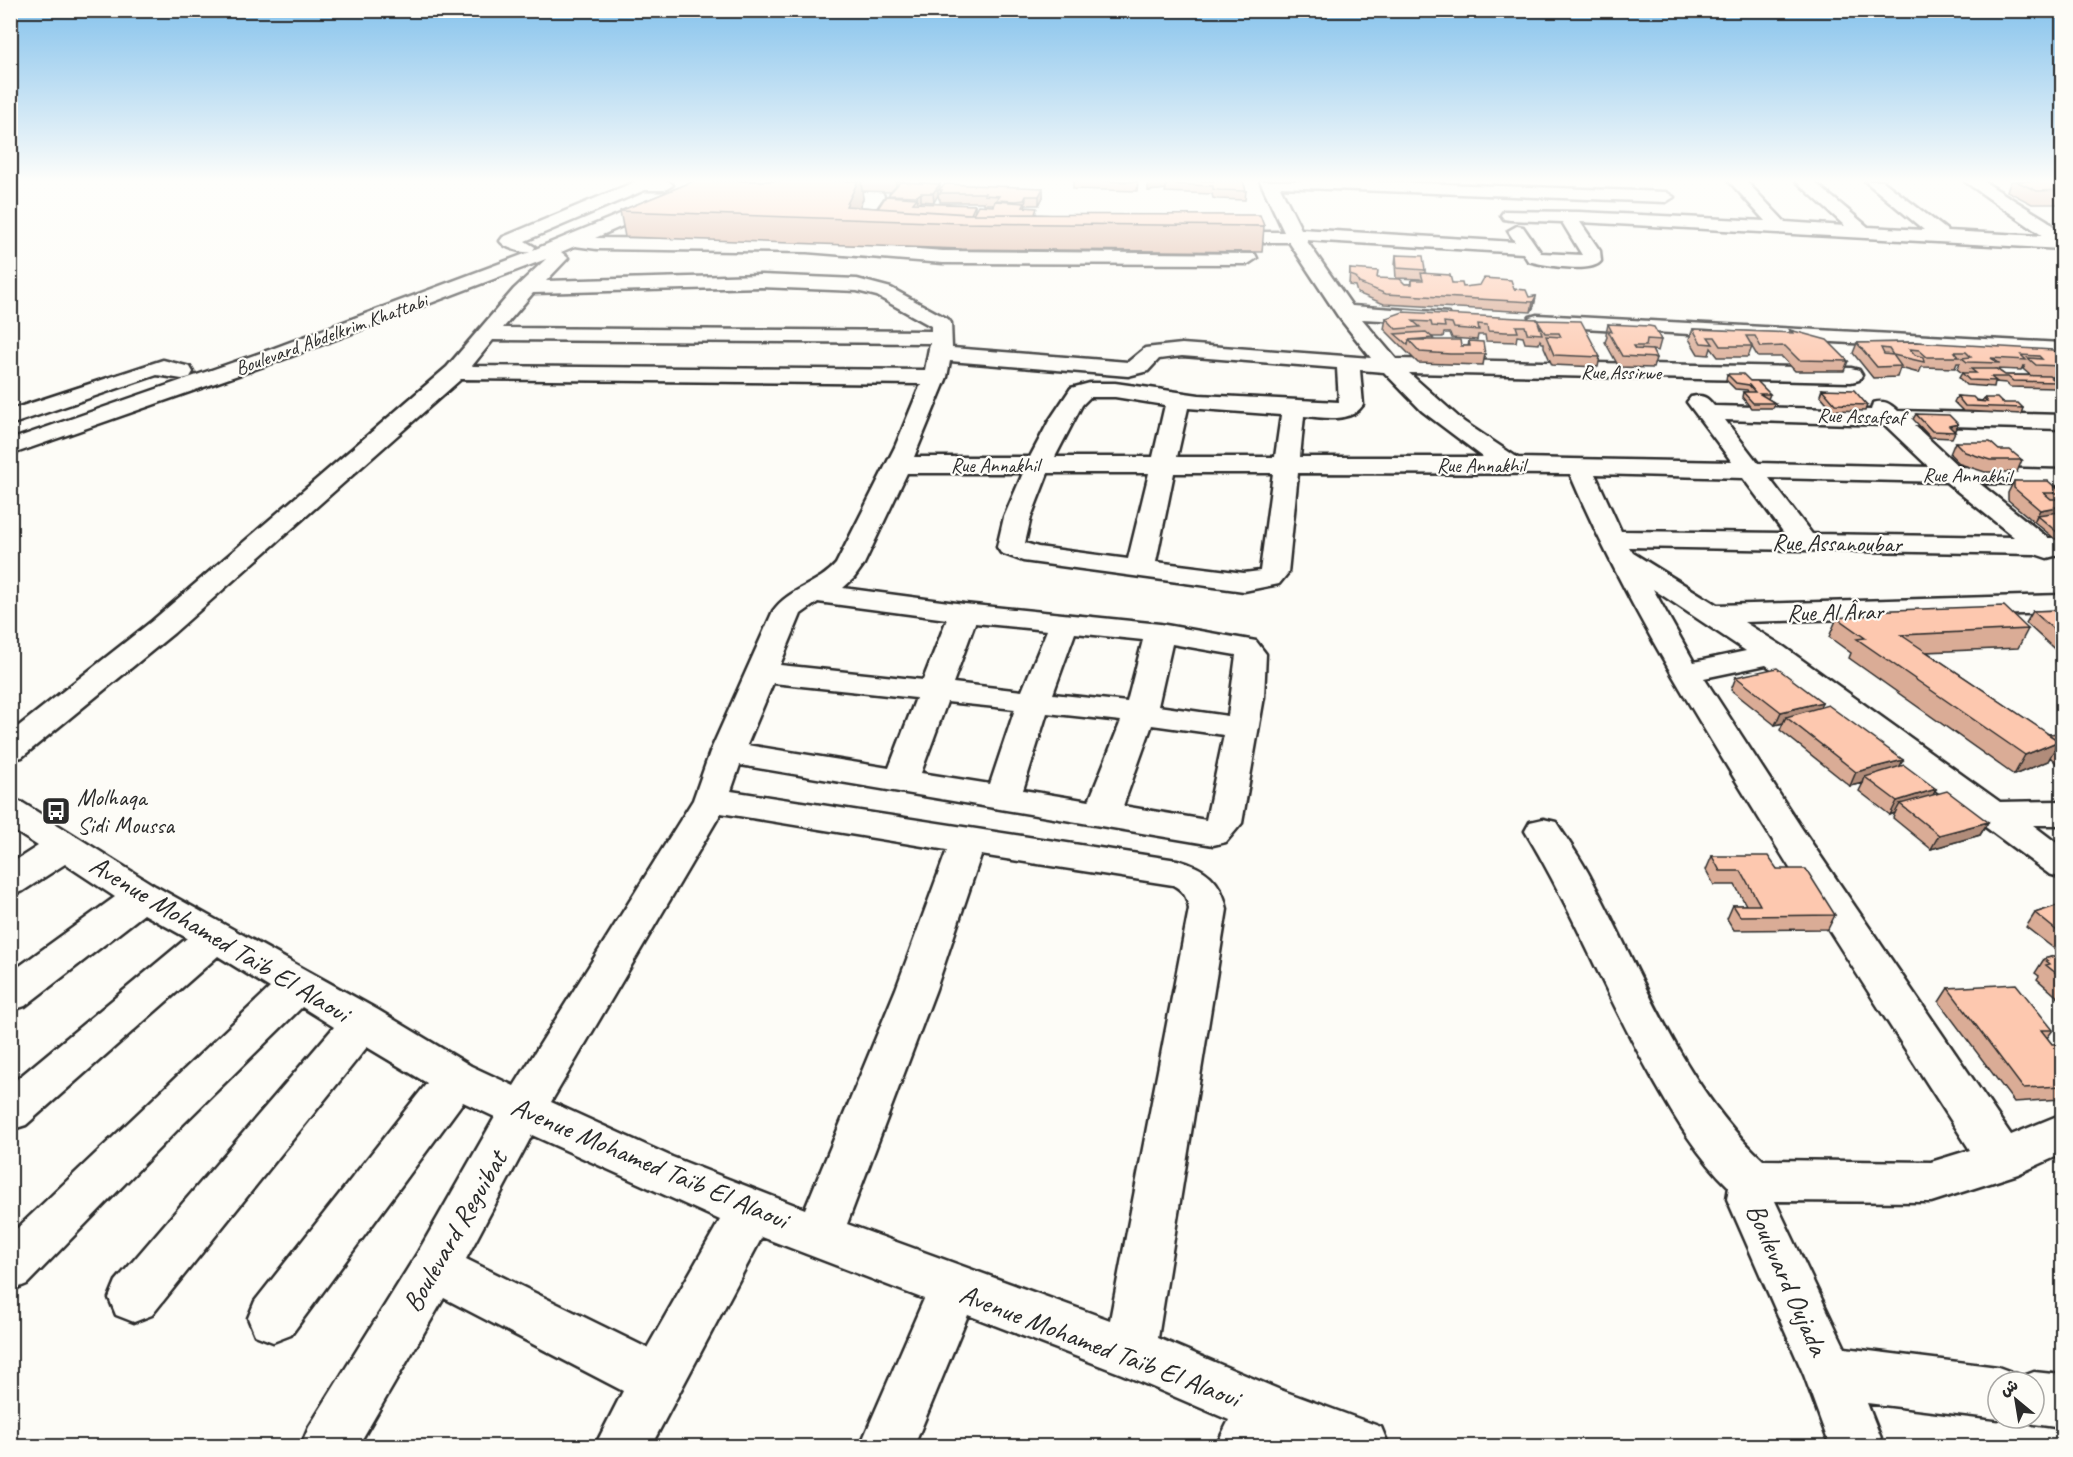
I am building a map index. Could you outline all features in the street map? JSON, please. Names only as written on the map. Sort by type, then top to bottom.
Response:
[{"type":"street","name":"Boulevard Abdelkrim Khattabi","points":[[10,448],[545,260],[567,249]]},
{"type":"street","name":"Boulevard Abdelkrim Khattabi","points":[[10,431],[386,300],[545,260],[567,249]]},
{"type":"street","points":[[10,750],[189,605],[461,366],[545,260],[581,249]]},
{"type":"street","points":[[846,249],[952,257],[1248,258]]},
{"type":"street","points":[[1309,249],[1345,312],[1391,366],[1462,434],[1513,465]]},
{"type":"street","points":[[1528,249],[1535,258],[1543,260],[1592,261],[1594,257],[1590,249]]},
{"type":"street","points":[[545,260],[900,271]]},
{"type":"street","points":[[545,260],[761,281],[857,285],[884,292],[941,323],[941,346]]},
{"type":"street","points":[[1345,312],[1464,318]]},
{"type":"street","points":[[1512,320],[1600,348],[1819,336],[2062,350]]},
{"type":"street","name":"Rue Assirwe","points":[[486,334],[850,334],[1128,369],[1140,366],[1153,353],[1164,350],[1391,366],[1600,348],[1679,373],[1851,375]]},
{"type":"street","points":[[838,366],[850,334]]},
{"type":"street","points":[[684,368],[703,335]]},
{"type":"street","points":[[1819,336],[1851,375],[1891,417],[1952,474],[2056,551]]},
{"type":"street","name":"Boulevard Reguibat","points":[[328,1446],[435,1268],[524,1108],[711,800],[727,752],[788,611],[845,571],[900,465],[936,376],[941,346]]},
{"type":"street","points":[[1293,408],[1274,573],[1269,578],[1244,582],[1140,570],[1033,555],[1011,547],[1011,532],[1039,465],[1078,393],[1092,390],[1341,411],[1350,408],[1348,362]]},
{"type":"street","points":[[461,366],[684,368],[838,366],[936,376]]},
{"type":"street","points":[[10,418],[152,369],[163,367],[182,372]]},
{"type":"street","points":[[1679,373],[1805,543]]},
{"type":"street","points":[[1140,570],[1178,399]]},
{"type":"street","name":"Rue Assafsaf","points":[[1708,413],[2062,422]]},
{"type":"street","name":"Rue Annakhil","points":[[900,465],[1513,465],[2062,477]]},
{"type":"street","points":[[1578,466],[1618,549],[1685,673],[1789,838],[2002,1160]]},
{"type":"street","name":"Rue Assanoubar","points":[[1618,549],[1805,543],[2056,551]]},
{"type":"street","points":[[1618,549],[1875,726],[2062,865]]},
{"type":"street","points":[[727,752],[1003,796],[1183,829],[1217,832],[1224,823],[1250,680],[1249,650],[1235,644],[1160,633],[964,613],[812,592]]},
{"type":"street","name":"Rue Al Ârar","points":[[1715,614],[2062,604]]},
{"type":"street","points":[[901,780],[964,613]]},
{"type":"street","points":[[1003,796],[1034,702],[1064,624]]},
{"type":"street","points":[[1102,814],[1140,713],[1160,633]]},
{"type":"street","points":[[1685,673],[1773,654]]},
{"type":"street","points":[[762,672],[1140,713],[1242,728]]},
{"type":"street","points":[[711,800],[1055,856],[1177,873],[1197,881],[1206,896],[1208,909],[1130,1352]]},
{"type":"street","name":"Avenue Mohamed Taïb El Alaoui","points":[[10,811],[142,896],[215,936],[456,1078],[656,1171],[954,1288],[1130,1352],[1219,1388],[1256,1429],[1362,1446]]},
{"type":"street","points":[[1992,814],[2062,813]]},
{"type":"street","points":[[1543,831],[1573,879],[1646,1030],[1688,1101],[1714,1138],[1754,1180]]},
{"type":"street","points":[[819,1234],[916,989],[968,841]]},
{"type":"street","points":[[10,882],[65,846]]},
{"type":"street","points":[[10,995],[142,896]]},
{"type":"street","points":[[10,1112],[215,936]]},
{"type":"street","points":[[10,1268],[167,1111],[298,986]]},
{"type":"street","points":[[134,1298],[363,1022]]},
{"type":"street","points":[[273,1318],[456,1078]]},
{"type":"street","name":"Boulevard Oujada","points":[[1857,1446],[1829,1372],[1754,1207],[1750,1191],[1754,1180],[1931,1182],[2002,1160],[2062,1133]]},
{"type":"street","points":[[624,1442],[752,1210]]},
{"type":"street","points":[[435,1268],[659,1382]]},
{"type":"street","points":[[887,1446],[954,1288]]},
{"type":"street","points":[[1829,1372],[1986,1392]]},
{"type":"street","points":[[2046,1400],[2062,1402]]},
{"type":"building","points":[[1396,255],[1423,256],[1425,270],[1397,268]]},
{"type":"building","points":[[1350,269],[1378,271],[1377,278],[1400,279],[1405,284],[1412,284],[1412,280],[1423,280],[1421,273],[1450,275],[1452,283],[1462,283],[1463,287],[1480,285],[1484,278],[1511,280],[1514,289],[1526,290],[1529,297],[1536,296],[1533,302],[1386,294],[1359,283],[1356,277],[1350,275]]},
{"type":"building","points":[[1403,312],[1537,319],[1542,334],[1527,333],[1525,326],[1516,326],[1518,332],[1506,332],[1488,331],[1487,325],[1478,324],[1479,330],[1454,328],[1452,323],[1444,322],[1445,327],[1432,326],[1431,322],[1413,321],[1420,327],[1396,329],[1386,318]]},
{"type":"building","points":[[1537,320],[1581,321],[1600,357],[1554,355],[1546,336],[1561,337],[1559,333],[1545,333]]},
{"type":"building","points":[[1608,324],[1654,327],[1661,340],[1647,339],[1646,346],[1633,346],[1635,349],[1652,350],[1656,358],[1622,356],[1608,331],[1612,332]]},
{"type":"building","points":[[1693,329],[1793,333],[1790,330],[1827,340],[1848,361],[1799,360],[1785,346],[1761,347],[1755,336],[1746,336],[1752,346],[1721,346],[1715,337],[1708,337],[1713,344],[1701,343]]},
{"type":"building","points":[[1426,332],[1433,338],[1409,340],[1408,345],[1395,334]]},
{"type":"building","points":[[1409,340],[1460,340],[1461,346],[1470,346],[1469,341],[1483,342],[1485,354],[1420,352]]},
{"type":"building","points":[[1916,342],[2053,350],[2062,358],[2062,366],[2036,365],[2028,358],[2042,359],[2039,356],[2021,355],[2026,360],[1991,358],[1999,363],[1967,362],[1962,358],[1971,357],[1966,352],[1955,352],[1959,357],[1927,357],[1919,350],[1910,349],[1915,355],[1923,357],[1924,362],[1893,355],[1901,366],[1877,367],[1857,343]],"holes":[[[1881,348],[1889,349],[1893,355],[1884,354]]]},
{"type":"building","points":[[1971,369],[1996,369],[2005,375],[2049,376],[2057,382],[2013,381],[2008,377],[1991,377],[1996,381],[1969,380],[1962,373],[1976,373]]},
{"type":"building","points":[[1727,374],[1743,374],[1750,381],[1757,381],[1770,394],[1760,394],[1775,403],[1753,403],[1743,392],[1755,392],[1749,385],[1736,383]]},
{"type":"building","points":[[1822,389],[1854,390],[1867,405],[1835,404]]},
{"type":"building","points":[[1957,396],[1973,397],[1977,401],[1987,402],[1984,398],[1997,398],[2002,403],[2018,403],[2023,408],[1965,406]]},
{"type":"building","points":[[1916,414],[1949,415],[1958,424],[1949,426],[1955,432],[1932,431]]},
{"type":"building","points":[[1955,442],[1990,442],[1999,450],[2010,450],[2022,460],[1990,460],[1965,452]]},
{"type":"building","points":[[2014,481],[2048,481],[2062,493],[2044,493],[2051,499],[2062,499],[2062,506],[2040,510],[2014,488]]},
{"type":"building","points":[[2060,512],[2062,533],[2058,533],[2037,515]]},
{"type":"building","points":[[2004,606],[2028,629],[1901,635],[2059,741],[2025,755],[1857,639],[1865,638],[1837,618],[1871,615],[1867,611]]},
{"type":"building","points":[[2062,610],[2062,637],[2033,611]]},
{"type":"building","points":[[1777,668],[1822,702],[1781,712],[1736,677]]},
{"type":"building","points":[[1828,705],[1903,760],[1856,772],[1786,717]]},
{"type":"building","points":[[2062,733],[2062,748],[2058,744],[2059,741],[2048,734]]},
{"type":"building","points":[[1904,765],[1936,789],[1897,801],[1865,777]]},
{"type":"building","points":[[1947,791],[1988,822],[1939,835],[1900,804]]},
{"type":"building","points":[[1712,856],[1768,856],[1777,869],[1806,869],[1835,915],[1740,916],[1733,905],[1760,905],[1741,871],[1720,871]]},
{"type":"building","points":[[2062,904],[2062,935],[2035,913]]},
{"type":"building","points":[[2062,954],[2062,978],[2046,965],[2050,964],[2044,959]]},
{"type":"building","points":[[2016,984],[2053,1030],[2041,1030],[2052,1044],[2062,1044],[2062,1086],[2023,1088],[1948,988]]},
{"type":"place","name":"Molhaqa Sidi Moussa","points":[[56,811]]}]
